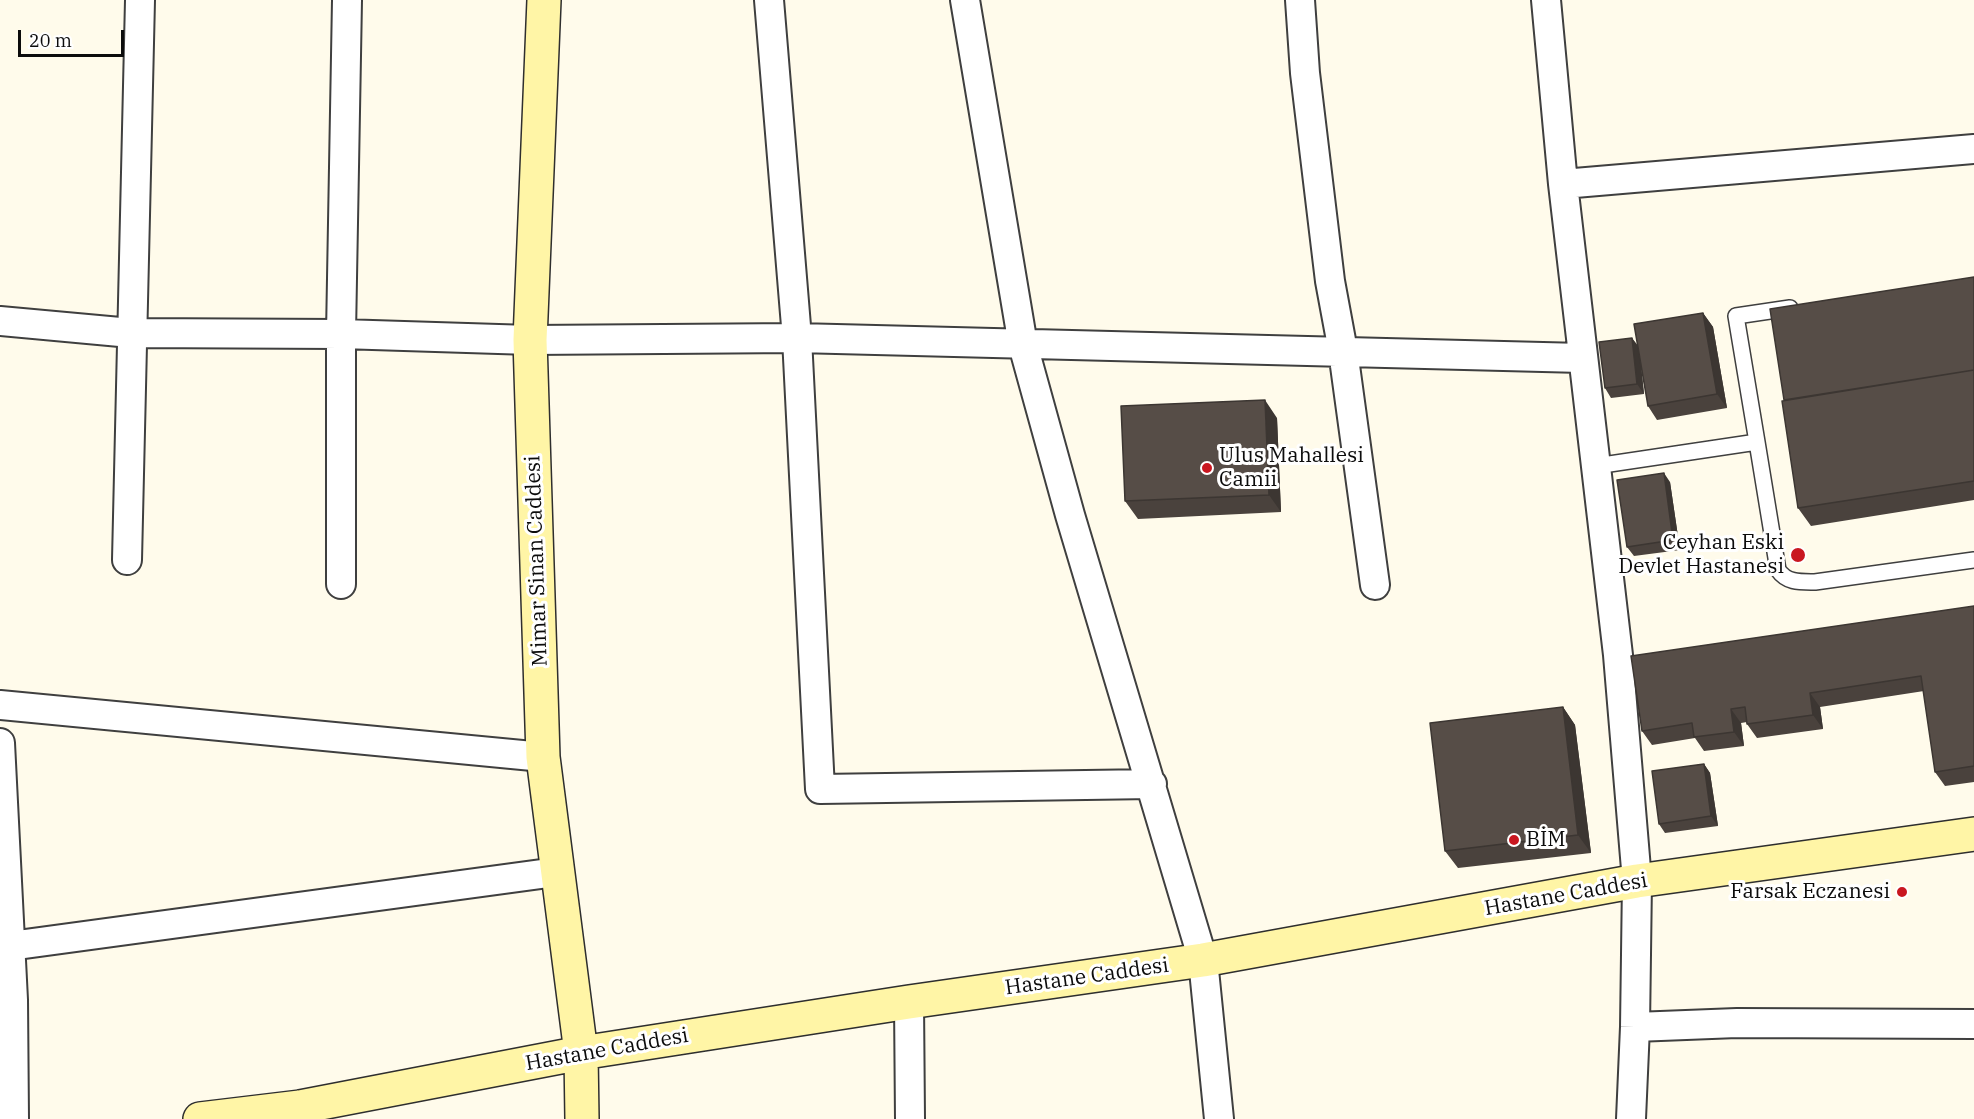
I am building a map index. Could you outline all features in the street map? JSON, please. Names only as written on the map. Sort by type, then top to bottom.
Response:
[{"type":"street","points":[[127,560],[140,0]]},
{"type":"street","points":[[341,584],[341,334],[347,0]]},
{"type":"street","name":"Mimar Sinan Caddesi","points":[[544,0],[530,340],[543,757],[581,1053],[582,1119]]},
{"type":"street","points":[[769,0],[797,338],[820,789],[1152,784]]},
{"type":"street","points":[[965,0],[1023,345],[1070,514],[1203,960],[1218,1119]]},
{"type":"street","points":[[1300,0],[1305,73],[1328,270],[1343,351],[1375,585]]},
{"type":"street","points":[[1546,0],[1582,358],[1618,655],[1637,881],[1631,1119]]},
{"type":"street","points":[[1563,184],[1974,149]]},
{"type":"street","points":[[0,321],[131,333],[341,334],[530,340],[797,338],[1582,358]]},
{"type":"street","points":[[0,705],[543,757]]},
{"type":"street","points":[[0,746],[10,946],[6,1000],[14,1119]]},
{"type":"street","name":"Hastane Caddesi","points":[[200,1119],[301,1113],[581,1053],[909,1002],[1203,960],[1637,881],[1974,834]]},
{"type":"street","points":[[10,946],[556,872]]},
{"type":"street","points":[[909,1002],[910,1119]]},
{"type":"street","points":[[1635,1027],[1737,1023],[1974,1024]]},
{"type":"lane","points":[[1804,306],[1736,316],[1778,570],[1784,578],[1795,582],[1815,582],[1974,560]]},
{"type":"lane","points":[[1596,466],[1757,442]]},
{"type":"building","points":[[1974,277],[1974,370],[1784,400],[1770,309]]},
{"type":"building","points":[[1703,313],[1717,394],[1648,406],[1634,324]]},
{"type":"building","points":[[1632,338],[1637,384],[1605,388],[1599,342]]},
{"type":"building","points":[[1974,370],[1974,481],[1798,508],[1782,401]]},
{"type":"building","name":"Ulus Mahallesi Camii","points":[[1265,400],[1269,495],[1125,501],[1121,406]]},
{"type":"building","points":[[1664,473],[1673,540],[1627,547],[1617,480]]},
{"type":"building","points":[[1974,606],[1974,766],[1935,772],[1921,676],[1810,693],[1813,715],[1747,724],[1745,707],[1731,709],[1734,732],[1694,737],[1692,723],[1642,731],[1631,656]]},
{"type":"building","points":[[1563,707],[1578,835],[1445,851],[1430,723]]},
{"type":"building","points":[[1704,764],[1711,816],[1659,824],[1652,771]]},
{"type":"place","name":"Ulus Mahallesi Camii","points":[[1207,468]]},
{"type":"place","name":"Ceyhan Eski Devlet Hastanesi","points":[[1798,555]]},
{"type":"place","name":"BİM","points":[[1514,840]]},
{"type":"place","name":"Farsak Eczanesi","points":[[1902,892]]}]
